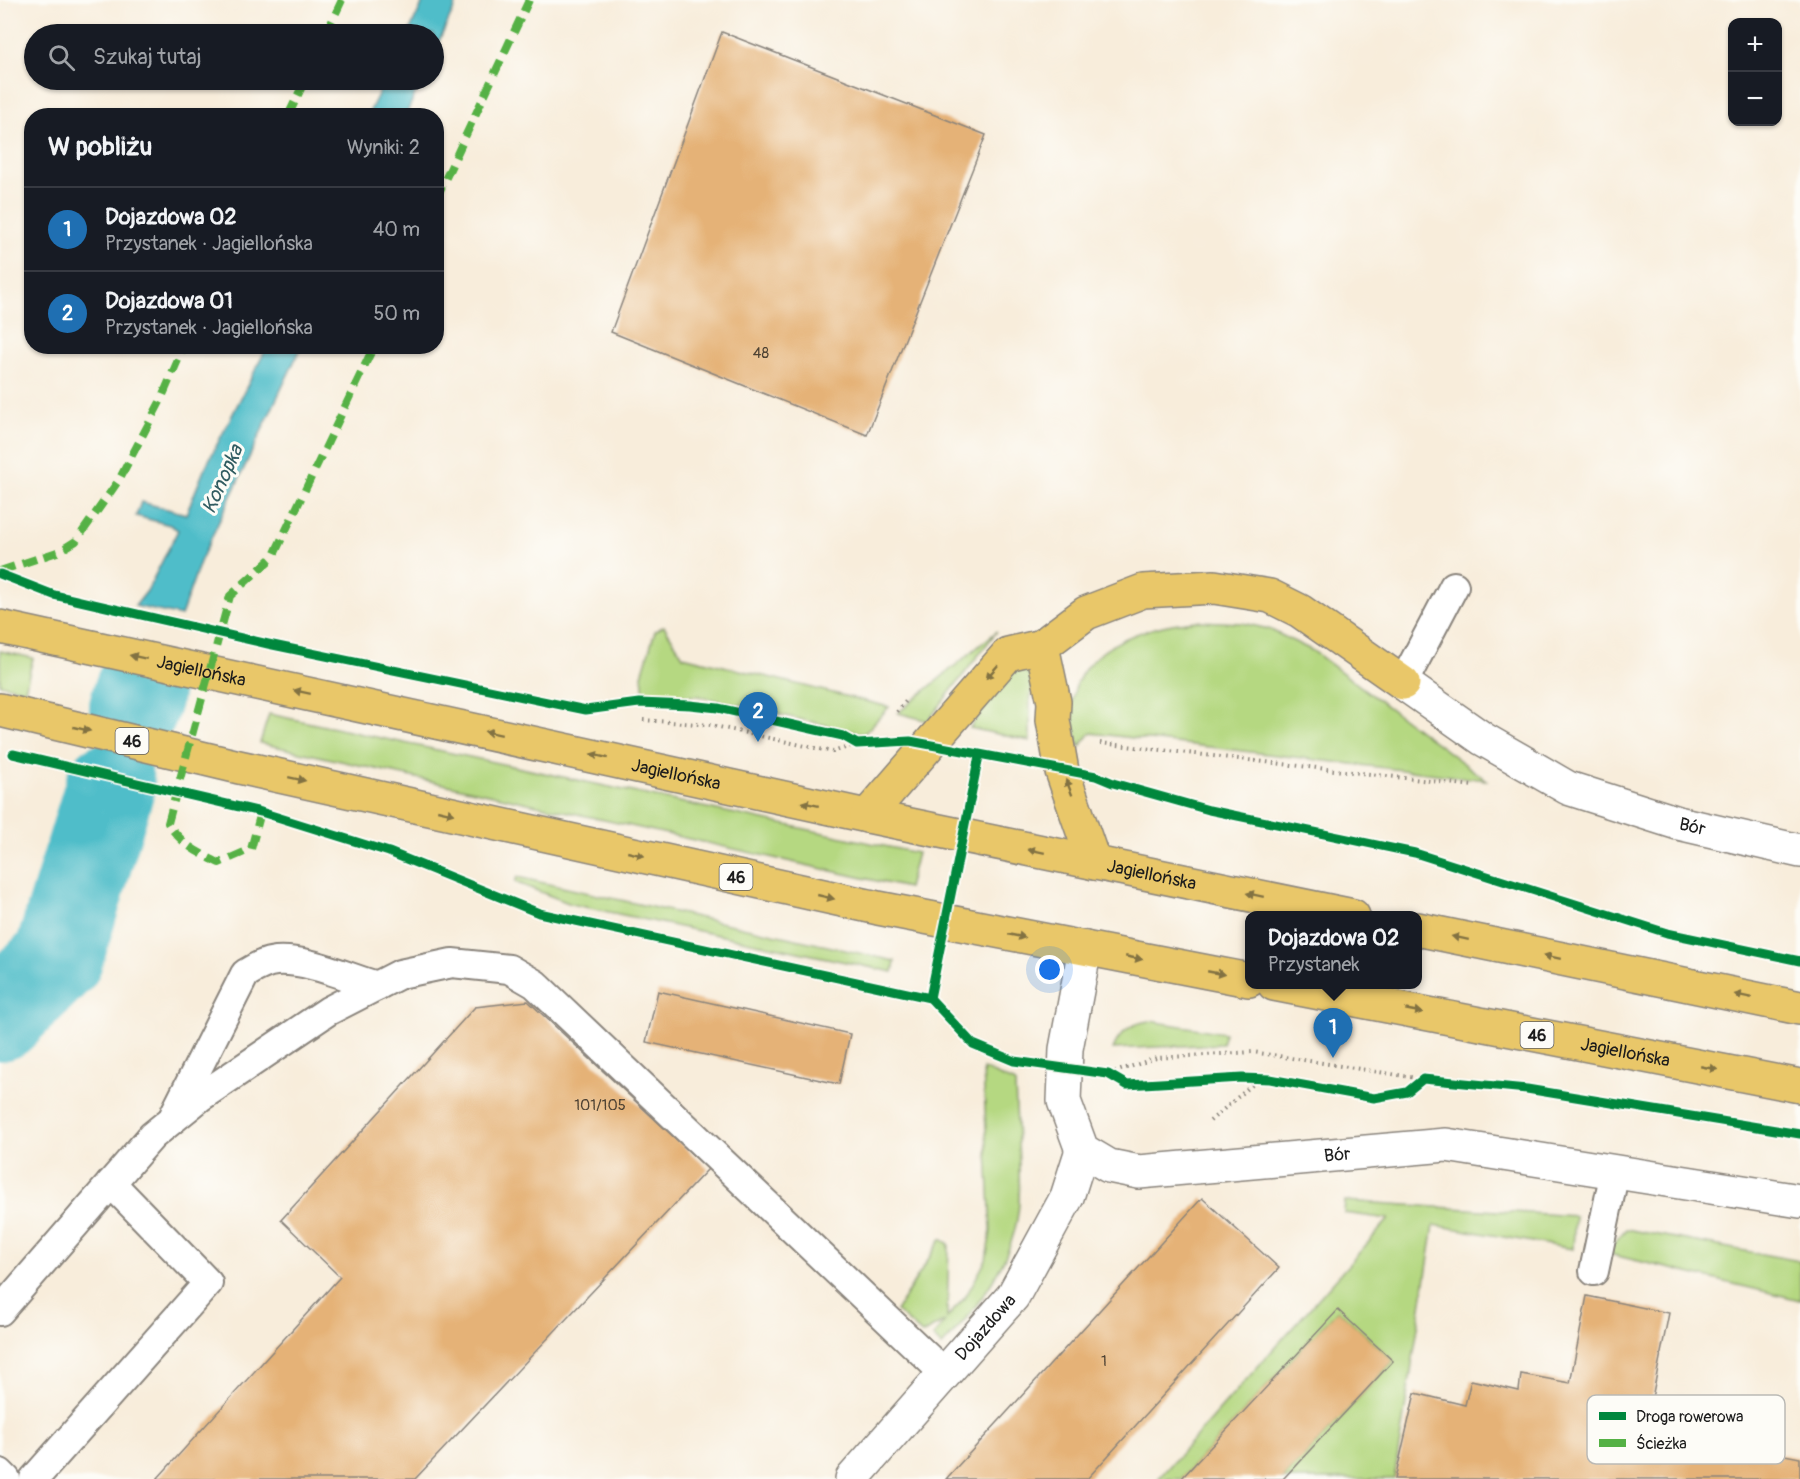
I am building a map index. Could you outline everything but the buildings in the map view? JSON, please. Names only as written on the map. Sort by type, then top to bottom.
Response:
[{"type":"main road","points":[[867,816],[1008,654],[1042,646],[1086,613],[1143,591],[1214,587],[1270,596],[1300,611],[1403,683]]},
{"type":"main road","name":"Jagiellońska","points":[[0,627],[867,816],[1333,911]]},
{"type":"main road","points":[[1042,646],[1054,702],[1053,720],[1062,771],[1094,862]]},
{"type":"main road","name":"46","points":[[13,713],[239,767],[878,908],[1245,979]]},
{"type":"main road","points":[[1422,930],[1800,1008]]},
{"type":"main road","name":"Jagiellońska","points":[[1300,989],[1800,1086]]},
{"type":"street","name":"Bór","points":[[1403,683],[1483,739],[1568,788],[1678,822],[1800,851]]},
{"type":"street","points":[[1082,1150],[1064,1101],[1066,1049],[1085,948]]},
{"type":"street","name":"Bór","points":[[1082,1150],[1109,1166],[1139,1172],[1446,1144],[1800,1201]]},
{"type":"street","name":"Dojazdowa","points":[[852,1479],[1013,1296],[1067,1197],[1082,1150]]},
{"type":"lane","points":[[1403,683],[1454,586]]},
{"type":"lane","points":[[171,1120],[245,974],[261,964],[275,961],[298,963],[378,986]]},
{"type":"lane","points":[[0,1311],[152,1136],[199,1098],[328,1011],[400,974],[452,963],[509,969],[535,984],[944,1373]]},
{"type":"lane","points":[[1594,1270],[1615,1171]]},
{"type":"lane","points":[[34,1479],[208,1283],[111,1183]]},
{"type":"lane","points":[[0,1473],[6,1479]]},
{"type":"path","points":[[641,720],[710,725],[833,752],[857,744]]},
{"type":"path","points":[[843,736],[857,744]]},
{"type":"path","points":[[1092,742],[1475,786],[1485,791]]},
{"type":"path","points":[[1108,1074],[1156,1058],[1253,1052],[1419,1083]]},
{"type":"path","points":[[1108,1074],[1118,1080]]},
{"type":"path","points":[[1242,1078],[1270,1080]]},
{"type":"path","points":[[1205,1125],[1259,1080]]},
{"type":"green space","points":[[1198,621],[1242,623],[1269,629],[1313,651],[1486,780],[1091,733],[1079,747],[1072,715],[1074,692],[1083,673],[1096,657],[1114,644],[1134,635],[1177,623]]},
{"type":"green space","points":[[664,626],[683,656],[889,707],[864,734],[698,696],[644,696],[642,675],[655,631]]},
{"type":"green space","points":[[997,631],[928,721],[898,713]]},
{"type":"green space","points":[[0,651],[33,658],[25,690],[0,684]]},
{"type":"green space","points":[[1026,657],[1035,677],[1030,701],[1030,741],[970,728],[992,694]]},
{"type":"green space","points":[[269,714],[917,853],[908,888],[260,743]]},
{"type":"green space","points":[[517,877],[895,961],[893,972],[571,904],[515,882]]},
{"type":"green space","points":[[1150,1021],[1225,1033],[1222,1044],[1113,1049],[1127,1029]]},
{"type":"green space","points":[[983,1069],[1015,1083],[1019,1203],[1011,1243],[1003,1262],[969,1315],[942,1346],[933,1337],[945,1321],[922,1334],[896,1311],[941,1239],[949,1244],[947,1318],[966,1296],[986,1260],[991,1231]]},
{"type":"green space","points":[[1345,1201],[1575,1216],[1573,1249],[1434,1225],[1394,1479],[1283,1479],[1393,1361],[1338,1310],[1181,1479],[1158,1479],[1389,1219],[1344,1213]]},
{"type":"green space","points":[[1626,1229],[1800,1261],[1800,1300],[1605,1253]]},
{"type":"water","points":[[424,0],[458,0],[444,30],[444,24],[413,24]]},
{"type":"water","points":[[380,90],[417,90],[409,108],[371,108]]},
{"type":"water","points":[[263,354],[298,354],[200,562],[181,616],[135,606],[147,591],[178,530],[170,525],[136,516],[141,502],[186,514],[204,470]]},
{"type":"waterway","name":"Konopka","points":[[134,707],[139,691]]},
{"type":"waterway","name":"Konopka","points":[[0,1016],[58,958],[110,787]]},
{"type":"marked path","points":[[331,24],[342,0]]},
{"type":"marked path","points":[[444,182],[529,0]]},
{"type":"marked path","points":[[292,108],[300,90]]},
{"type":"marked path","points":[[0,571],[60,551],[76,541],[119,480],[160,402],[181,354]]},
{"type":"marked path","points":[[261,812],[251,849],[219,863],[190,847],[178,837],[168,823],[230,596],[273,557],[370,354]]},
{"type":"cycle path","points":[[0,574],[54,595],[268,644],[586,710],[639,703],[718,708],[843,736],[857,744],[910,741],[1096,776],[1113,783],[1209,810],[1415,853],[1667,933],[1800,961]]},
{"type":"cycle path","points":[[13,754],[261,812],[389,852],[539,913],[930,998],[973,1044],[1014,1061],[1108,1074],[1127,1085],[1242,1078],[1270,1079],[1374,1098],[1407,1092],[1423,1079],[1527,1089],[1800,1134]]},
{"type":"cycle path","points":[[930,998],[979,756]]},
{"type":"place","name":"Dojazdowa 01","points":[[758,742]]},
{"type":"place","name":"Dojazdowa 02","points":[[1333,1058]]}]
